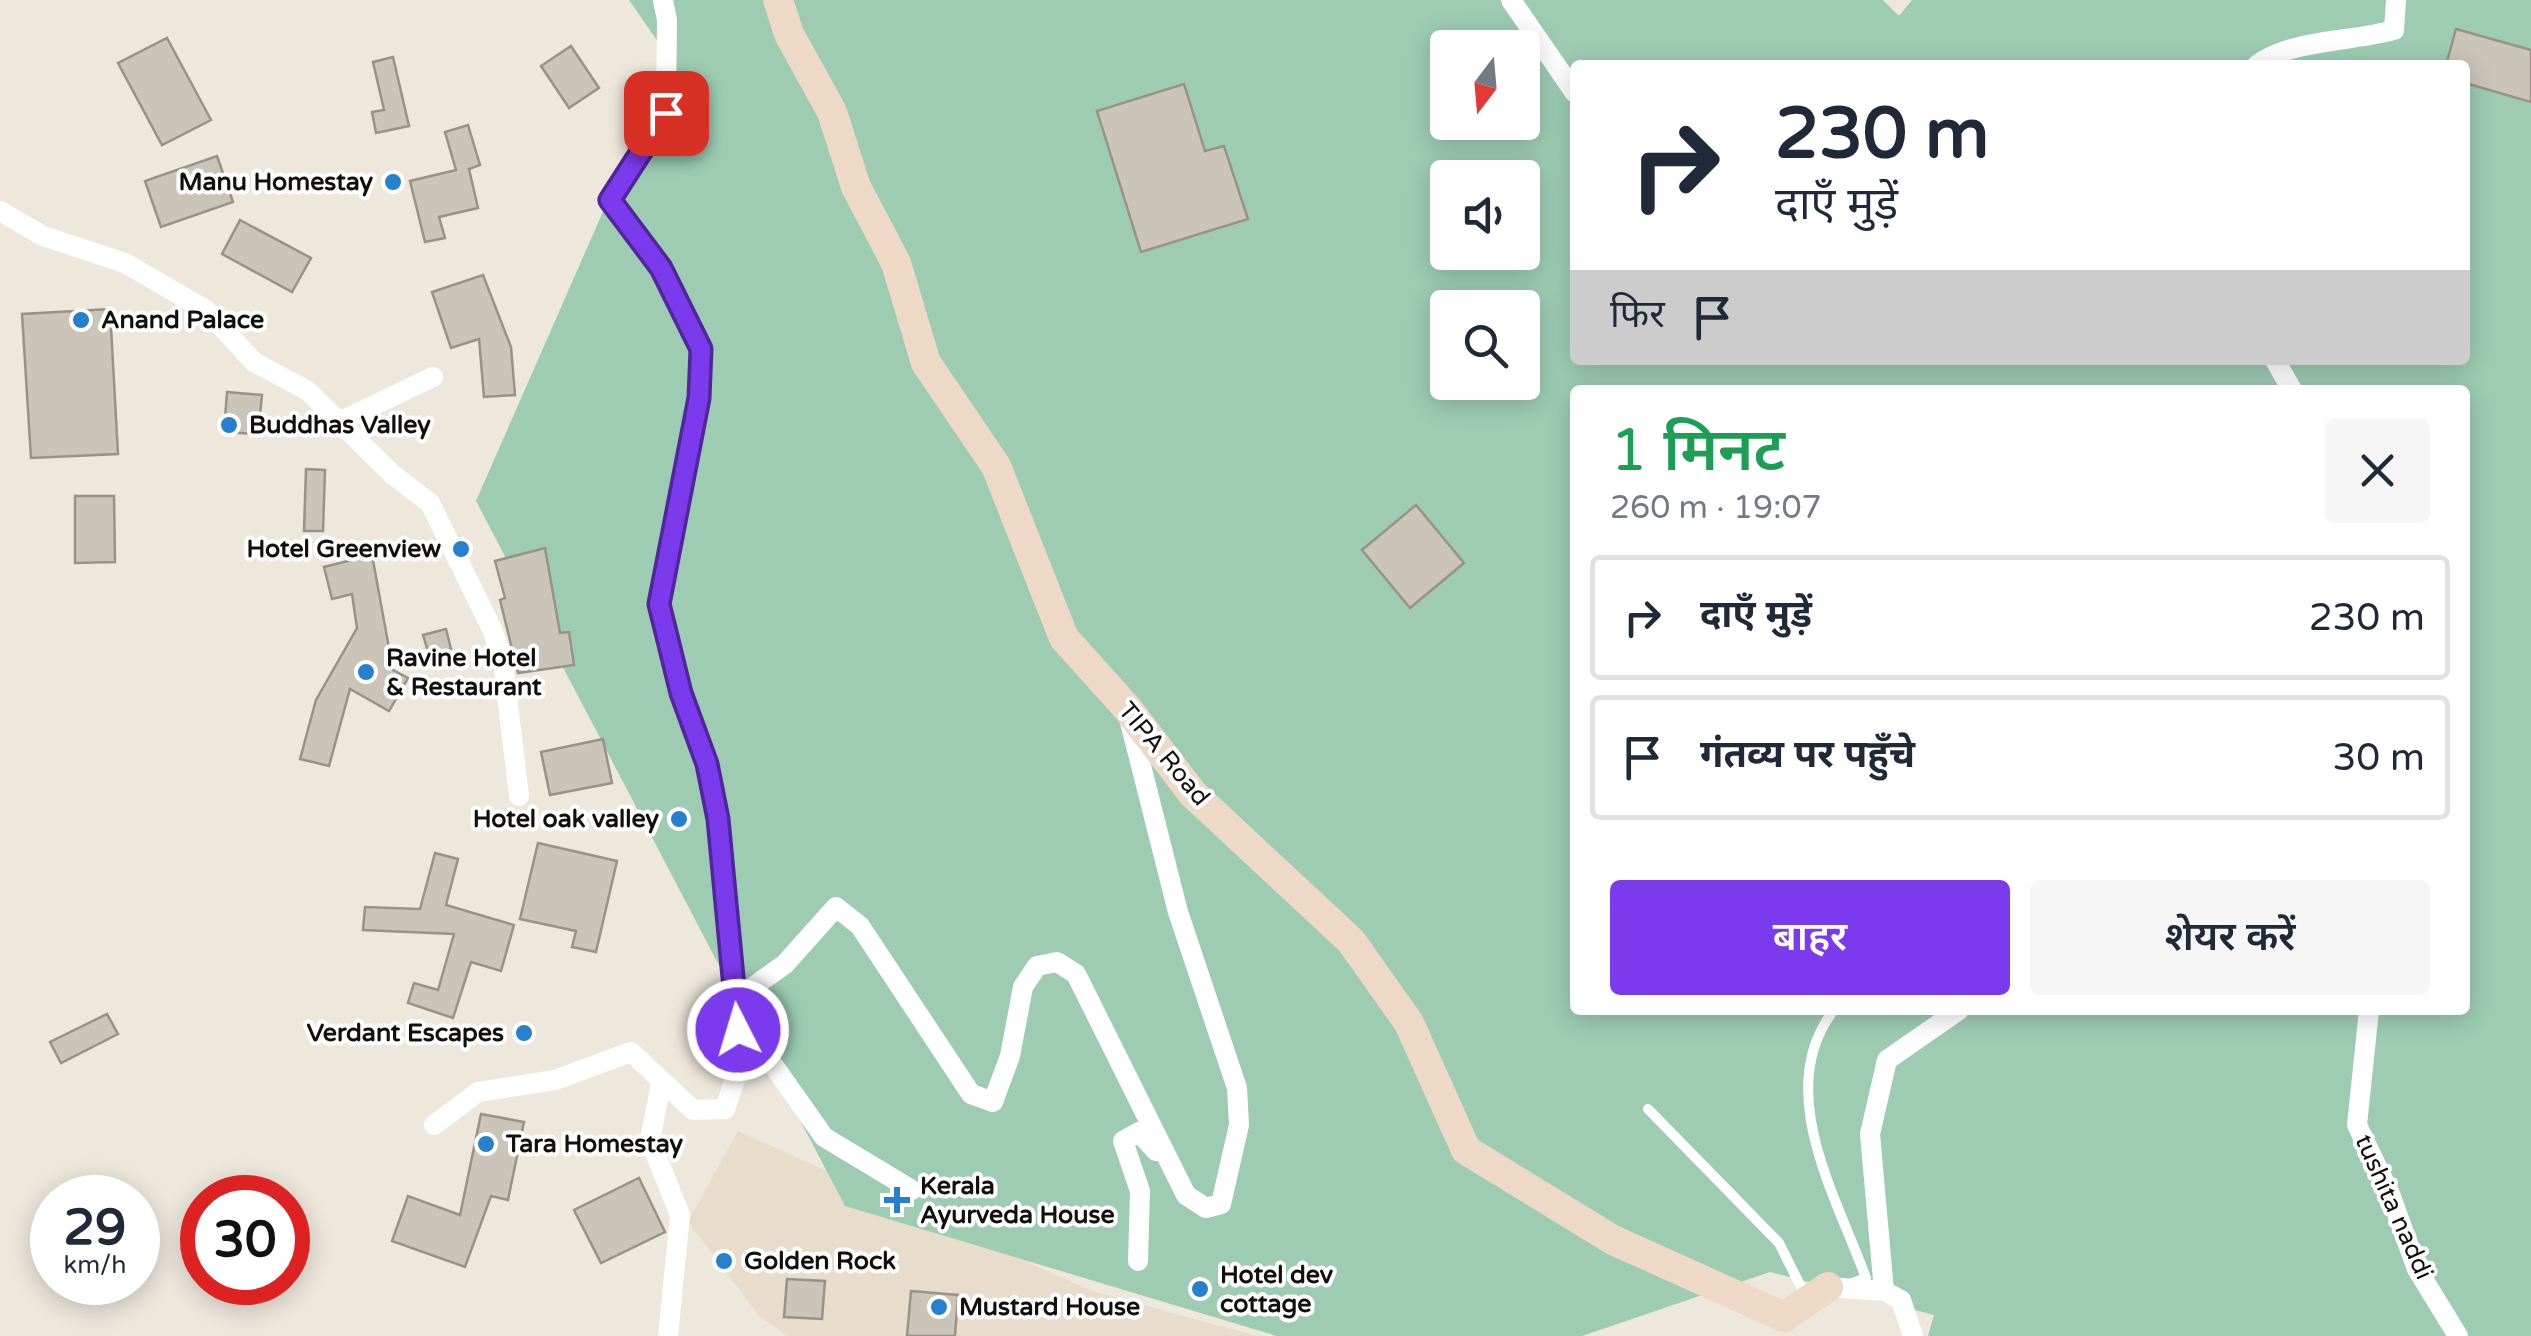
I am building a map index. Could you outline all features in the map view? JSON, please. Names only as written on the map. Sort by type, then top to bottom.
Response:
[{"type":"street","points":[[434,1125],[478,1092],[556,1080],[631,1052],[693,1110],[725,1109],[741,1061],[710,782],[659,604],[699,398],[701,349],[661,268],[610,200],[666,113],[667,20],[663,0]]},
{"type":"street","name":"TIPA Road","points":[[778,0],[790,34],[832,112],[856,187],[896,263],[926,363],[996,466],[1064,638],[1127,708],[1192,794],[1351,941],[1409,1023],[1466,1150],[1613,1240],[1808,1306]]},
{"type":"street","points":[[1510,0],[1570,86]]},
{"type":"street","points":[[2264,60],[2274,52],[2355,41],[2394,30],[2396,0]]},
{"type":"street","points":[[0,211],[43,236],[125,263],[206,310],[254,362],[308,391],[430,503],[492,630],[503,662],[518,796]]},
{"type":"street","points":[[339,422],[433,377]]},
{"type":"street","points":[[736,999],[785,964],[836,907],[860,926],[971,1094],[994,1102],[1010,1056],[1023,987],[1037,966],[1056,962],[1076,974],[1092,1000],[1167,1164],[1186,1195],[1206,1208],[1221,1204],[1238,1124],[1237,1088],[1178,912],[1127,708]]},
{"type":"street","points":[[736,999],[764,1052],[824,1137],[912,1190]]},
{"type":"street","points":[[1884,1291],[1870,1134],[1886,1060],[1952,1015]]},
{"type":"street","name":"tushita naddi","points":[[2368,1015],[2357,1126],[2390,1194],[2418,1269],[2458,1336]]},
{"type":"street","points":[[661,1084],[650,1140],[680,1215],[668,1336]]},
{"type":"street","points":[[1138,1261],[1140,1191],[1123,1141],[1139,1132],[1167,1164]]},
{"type":"street","points":[[1808,1306],[1884,1291],[1901,1300],[1913,1336]]},
{"type":"lane","points":[[1648,1109],[1779,1243],[1808,1306],[1866,1278],[1816,1153],[1809,1078],[1821,1027],[1830,1015]]},
{"type":"shaded area","points":[[738,1131],[1092,1291],[1257,1336],[788,1336],[760,1317],[688,1222]]},
{"type":"green space","points":[[629,0],[1883,0],[1899,16],[1912,0],[2531,0],[2531,1336],[1928,1336],[1934,1315],[1770,1272],[1582,1336],[1277,1336],[845,1206],[476,501],[670,59]]},
{"type":"building","points":[[2456,29],[2531,50],[2531,102],[2470,84],[2470,60],[2447,60]]},
{"type":"building","points":[[167,38],[211,120],[162,145],[118,63]]},
{"type":"building","points":[[571,46],[599,88],[569,108],[541,66]]},
{"type":"building","points":[[393,57],[409,126],[376,133],[372,112],[384,110],[373,62]]},
{"type":"building","points":[[1184,84],[1205,151],[1224,146],[1248,219],[1141,252],[1097,111]]},
{"type":"building","points":[[468,125],[480,165],[469,169],[478,208],[439,217],[445,238],[425,242],[410,181],[456,170],[445,132]]},
{"type":"building","points":[[217,156],[233,202],[161,227],[145,181]]},
{"type":"building","points":[[240,220],[311,258],[292,292],[222,254]]},
{"type":"building","points":[[483,275],[511,347],[515,395],[484,397],[479,339],[451,348],[432,292]]},
{"type":"building","points":[[110,309],[118,454],[31,458],[22,314]]},
{"type":"building","points":[[227,392],[262,395],[258,434],[224,432]]},
{"type":"building","points":[[306,469],[325,470],[323,531],[304,531]]},
{"type":"building","points":[[75,496],[114,496],[115,562],[75,563]]},
{"type":"building","points":[[1416,505],[1464,563],[1410,608],[1362,550]]},
{"type":"building","points":[[545,548],[560,633],[569,632],[574,665],[518,673],[495,561]]},
{"type":"building","points":[[372,555],[393,670],[408,678],[389,711],[350,689],[329,766],[300,759],[316,700],[357,628],[352,594],[332,599],[324,567]]},
{"type":"building","points":[[446,629],[451,649],[429,655],[423,635]]},
{"type":"building","points":[[603,739],[612,783],[550,795],[541,752]]},
{"type":"building","points":[[538,843],[617,861],[596,952],[572,947],[576,931],[520,919]]},
{"type":"building","points":[[435,853],[458,859],[446,905],[514,925],[501,971],[471,962],[453,1018],[408,1003],[414,983],[438,990],[454,934],[363,930],[365,907],[420,909]]},
{"type":"building","points":[[107,1014],[118,1034],[61,1063],[50,1042]]},
{"type":"building","points":[[481,1114],[524,1122],[508,1200],[491,1196],[465,1267],[392,1241],[408,1196],[460,1215]]},
{"type":"building","points":[[639,1178],[665,1232],[601,1263],[574,1210]]},
{"type":"building","points":[[787,1279],[825,1281],[822,1319],[784,1317]]},
{"type":"building","points":[[911,1291],[958,1295],[955,1336],[907,1336]]},
{"type":"place","name":"Manu Homestay","points":[[393,182]]},
{"type":"place","name":"Anand Palace","points":[[81,320]]},
{"type":"place","name":"Buddhas Valley","points":[[229,425]]},
{"type":"place","name":"Hotel Greenview","points":[[461,549]]},
{"type":"place","name":"Ravine Hotel & Restaurant","points":[[366,672]]},
{"type":"place","name":"Hotel oak valley","points":[[679,819]]},
{"type":"place","name":"Verdant Escapes","points":[[524,1033]]},
{"type":"place","name":"Tara Homestay","points":[[486,1144]]},
{"type":"place","name":"Kerala Ayurveda House","points":[[897,1200]]},
{"type":"place","name":"Golden Rock","points":[[724,1261]]},
{"type":"place","name":"Hotel dev cottage","points":[[1200,1289]]},
{"type":"place","name":"Mustard House","points":[[939,1307]]},
{"type":"route","points":[[666,113],[610,200],[661,268],[701,349],[699,398],[659,604],[681,693],[707,764],[718,819],[738,1030]]}]
